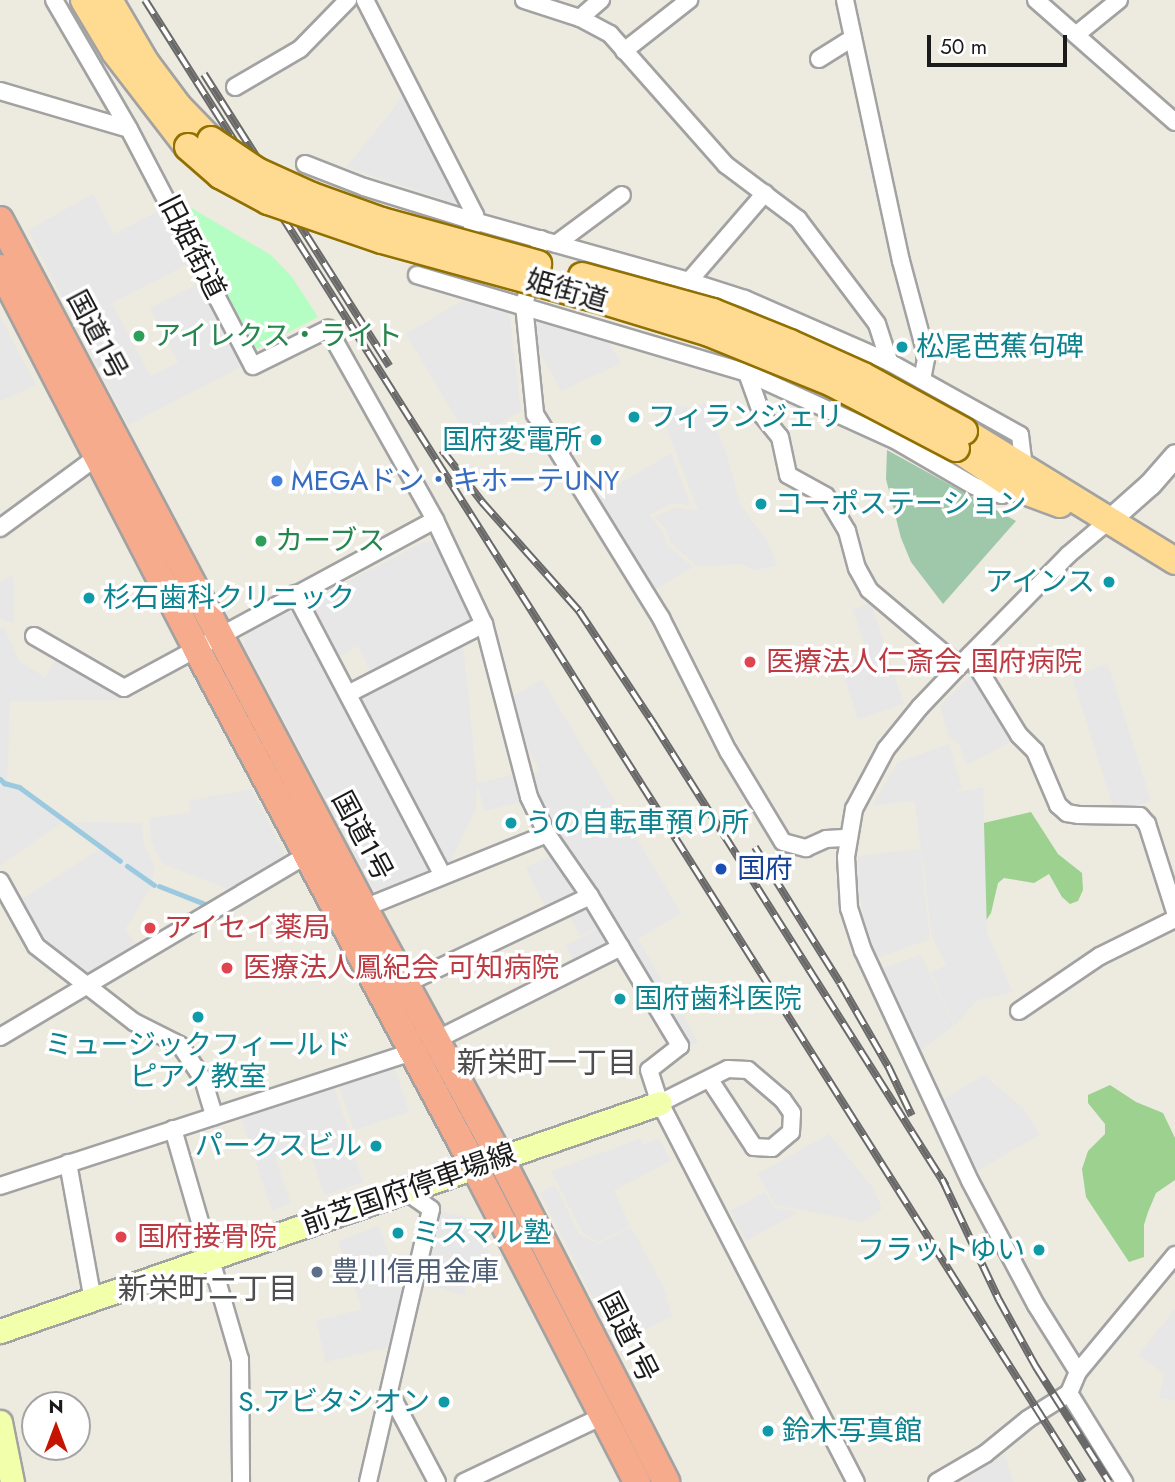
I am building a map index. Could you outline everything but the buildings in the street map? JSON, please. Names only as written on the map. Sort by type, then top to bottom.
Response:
[{"type":"highway","name":"国道1号","points":[[0,220],[364,908],[499,1157],[666,1482]]},
{"type":"highway","name":"国道1号","points":[[0,268],[305,856],[474,1166],[637,1482]]},
{"type":"main road","name":"姫街道","points":[[84,0],[115,52],[188,147],[220,175],[268,201],[382,240],[598,299],[709,333],[832,383],[960,440]]},
{"type":"main road","name":"姫街道","points":[[109,0],[146,63],[178,106],[211,140],[257,171],[312,196],[382,221],[713,312],[863,376],[1019,478],[1107,522],[1175,561]]},
{"type":"main road","name":"前芝国府停車場線","points":[[0,1331],[660,1103]]},
{"type":"main road","points":[[0,1422],[12,1482]]},
{"type":"street","points":[[54,0],[129,129]]},
{"type":"street","points":[[235,87],[300,49],[348,0]]},
{"type":"street","points":[[365,0],[475,215],[457,286]]},
{"type":"street","points":[[524,0],[580,19],[610,34],[726,165],[798,219],[826,251],[877,324],[889,362]]},
{"type":"street","points":[[580,19],[601,0]]},
{"type":"street","points":[[624,51],[689,0]]},
{"type":"street","points":[[845,0],[901,261],[924,347],[926,359],[922,380]]},
{"type":"street","points":[[1036,0],[1175,122]]},
{"type":"street","points":[[1077,34],[1119,0]]},
{"type":"street","points":[[819,59],[853,38]]},
{"type":"street","points":[[0,92],[129,129]]},
{"type":"street","name":"旧姫街道","points":[[129,129],[253,366],[328,329],[435,520]]},
{"type":"street","points":[[305,164],[364,187],[474,221],[745,299],[889,362],[1020,435],[1019,478],[1002,495],[974,486],[895,440],[747,373],[417,275]]},
{"type":"street","points":[[689,281],[765,193]]},
{"type":"street","points":[[622,195],[549,241],[524,305],[535,414],[661,618],[728,751],[783,842],[806,848],[826,839],[848,838]]},
{"type":"street","points":[[747,373],[762,415],[780,437],[788,475],[826,496],[847,531],[857,568],[869,590],[964,661],[1019,735],[1035,751],[1058,805],[1067,813],[1078,816],[1140,816],[1147,824],[1175,912]]},
{"type":"street","points":[[1078,1372],[1036,1306],[970,1181],[863,951],[849,908],[848,838],[854,809],[886,749],[920,707],[1068,555],[1150,484],[1175,455]]},
{"type":"street","points":[[0,528],[98,456]]},
{"type":"street","points":[[34,636],[124,688],[435,520],[484,624],[529,796],[547,834],[590,896],[680,1046],[649,1070],[660,1103],[856,1482]]},
{"type":"street","points":[[295,594],[443,876]]},
{"type":"street","points":[[348,694],[484,624]]},
{"type":"street","points":[[364,908],[547,834]]},
{"type":"street","points":[[0,1037],[305,856]]},
{"type":"street","points":[[0,881],[36,946],[134,1022],[180,1045],[203,1079],[214,1116]]},
{"type":"street","points":[[405,984],[590,896]]},
{"type":"street","points":[[1019,1010],[1100,956],[1175,919]]},
{"type":"street","points":[[436,1040],[621,947]]},
{"type":"street","points":[[0,1186],[412,1052]]},
{"type":"street","points":[[660,1103],[728,1069],[748,1070],[783,1100],[792,1113],[791,1132],[772,1148],[754,1147],[710,1080]]},
{"type":"street","points":[[173,1129],[240,1359],[241,1482]]},
{"type":"street","points":[[68,1163],[93,1301]]},
{"type":"street","points":[[368,1482],[431,1209],[404,1190]]},
{"type":"street","points":[[937,1482],[985,1454],[1028,1419],[1069,1392],[1078,1372],[1175,1255]]},
{"type":"street","points":[[1069,1392],[1124,1482]]},
{"type":"street","points":[[390,1394],[437,1482]]},
{"type":"street","points":[[464,1482],[603,1416]]},
{"type":"green space","points":[[178,200],[271,255],[292,277],[318,317],[256,349]]},
{"type":"green space","points":[[887,450],[1016,521],[943,604],[911,562],[901,538],[886,479]]},
{"type":"green space","points":[[1031,812],[1058,854],[1082,873],[1083,890],[1078,901],[1070,904],[1062,897],[1049,874],[1034,883],[1004,878],[998,883],[991,913],[985,922],[958,829]]},
{"type":"green space","points":[[1110,1085],[1136,1102],[1163,1113],[1175,1138],[1175,1180],[1156,1193],[1148,1212],[1144,1225],[1144,1257],[1129,1262],[1086,1197],[1082,1169],[1088,1151],[1105,1134],[1105,1124],[1088,1103],[1088,1095]]},
{"type":"shaded area","points":[[406,93],[460,205],[346,167]]},
{"type":"shaded area","points":[[93,194],[114,234],[166,207],[194,261],[112,303],[150,376],[178,362],[150,308],[204,281],[247,364],[128,425],[28,230]]},
{"type":"shaded area","points":[[465,299],[509,311],[521,411],[470,441],[406,334]]},
{"type":"shaded area","points":[[0,316],[36,385],[0,401]]},
{"type":"shaded area","points":[[534,316],[603,333],[621,363],[561,391],[528,331]]},
{"type":"shaded area","points":[[656,401],[687,408],[706,403],[725,449],[740,504],[768,542],[777,566],[753,570],[742,564],[697,566],[671,543],[666,529],[654,517],[673,508],[698,510]]},
{"type":"shaded area","points":[[671,453],[691,506],[672,503],[649,515],[662,530],[667,545],[693,567],[656,589],[599,496]]},
{"type":"shaded area","points":[[426,541],[439,543],[472,624],[372,674],[358,646],[338,657],[310,601]]},
{"type":"shaded area","points":[[13,574],[14,624],[0,619],[0,583]]},
{"type":"shaded area","points":[[871,603],[904,704],[858,719],[840,664],[868,655],[853,609]]},
{"type":"shaded area","points":[[293,610],[428,864],[426,872],[382,890],[373,889],[244,645],[245,635]]},
{"type":"shaded area","points":[[0,628],[4,628],[20,662],[45,677],[60,654],[113,686],[121,700],[10,701],[7,783],[0,776]]},
{"type":"shaded area","points":[[463,644],[477,783],[516,774],[523,801],[485,811],[477,785],[476,808],[447,869],[359,697]]},
{"type":"shaded area","points":[[1108,664],[1151,801],[1115,813],[1072,676]]},
{"type":"shaded area","points":[[970,676],[1011,742],[966,765],[960,746],[948,736],[940,706]]},
{"type":"shaded area","points":[[542,679],[681,913],[638,939],[698,1042],[686,1048],[538,803],[532,774],[539,770],[523,738],[512,697]]},
{"type":"shaded area","points":[[949,744],[962,788],[954,793],[983,787],[987,933],[1013,992],[977,1000],[955,1025],[931,973],[946,965],[932,937],[915,801],[872,805],[898,762]]},
{"type":"shaded area","points":[[0,780],[7,787],[20,789],[51,814],[65,820],[0,866]]},
{"type":"shaded area","points":[[251,789],[285,855],[228,889],[163,864],[151,842],[150,818],[190,812],[188,801]]},
{"type":"shaded area","points":[[72,822],[141,823],[145,847],[155,868],[150,889],[125,929],[137,945],[84,978],[41,941],[21,900],[104,846]]},
{"type":"shaded area","points":[[920,849],[930,939],[877,958],[863,916],[858,887],[858,856]]},
{"type":"shaded area","points":[[555,854],[601,926],[580,936],[564,903],[547,911],[526,867]]},
{"type":"shaded area","points":[[602,927],[609,939],[609,946],[575,964],[566,945]]},
{"type":"shaded area","points":[[921,955],[954,1025],[918,1053],[880,969]]},
{"type":"shaded area","points":[[395,1068],[409,1112],[354,1130],[339,1086]]},
{"type":"shaded area","points":[[984,1075],[1024,1109],[1040,1134],[976,1172],[942,1100]]},
{"type":"shaded area","points":[[334,1087],[349,1132],[275,1157],[291,1204],[272,1210],[241,1118]]},
{"type":"shaded area","points":[[829,1134],[874,1189],[882,1209],[863,1222],[775,1205],[758,1174]]},
{"type":"shaded area","points":[[347,1135],[363,1182],[324,1195],[309,1148]]},
{"type":"shaded area","points":[[659,1138],[671,1161],[614,1190],[630,1226],[598,1242],[582,1232],[551,1171],[640,1139],[643,1145]]},
{"type":"shaded area","points":[[555,1185],[579,1234],[598,1244],[631,1227],[663,1286],[672,1316],[616,1344],[540,1193]]},
{"type":"shaded area","points":[[765,1192],[774,1207],[797,1213],[746,1241],[730,1211]]},
{"type":"shaded area","points":[[440,1211],[475,1219],[489,1252],[466,1264],[465,1295],[424,1284]]},
{"type":"shaded area","points":[[379,1226],[402,1292],[390,1347],[326,1362],[316,1321],[362,1309],[338,1241]]},
{"type":"shaded area","points":[[1175,1309],[1175,1400],[1159,1398],[1165,1374],[1138,1355]]},
{"type":"shaded area","points":[[1005,1454],[1013,1482],[962,1482]]},
{"type":"waterway","points":[[0,779],[4,783],[19,787],[120,861]]},
{"type":"waterway","points":[[127,866],[154,885]]},
{"type":"waterway","points":[[159,886],[205,904]]},
{"type":"railway","points":[[145,0],[1083,1482]]},
{"type":"railway","points":[[204,74],[389,366]]},
{"type":"railway","points":[[442,450],[482,502],[579,611],[655,726],[946,1186]]},
{"type":"railway","points":[[755,847],[840,983],[888,1066],[912,1116]]},
{"type":"railway","points":[[942,1179],[999,1300],[1036,1367],[1109,1482]]},
{"type":"place","name":"アイレクス・ライト","points":[[139,336]]},
{"type":"place","name":"松尾芭蕉句碑","points":[[902,347]]},
{"type":"place","name":"フィランジェリ","points":[[634,417]]},
{"type":"place","name":"国府変電所","points":[[596,440]]},
{"type":"place","name":"MEGAドン・キホーテUNY","points":[[277,481]]},
{"type":"place","name":"コーポステーション","points":[[761,504]]},
{"type":"place","name":"カーブス","points":[[261,541]]},
{"type":"place","name":"アインス","points":[[1109,582]]},
{"type":"place","name":"杉石歯科クリニック","points":[[89,598]]},
{"type":"place","name":"医療法人仁斎会 国府病院","points":[[750,662]]},
{"type":"place","name":"うの自転車預り所","points":[[511,823]]},
{"type":"place","name":"国府","points":[[721,869]]},
{"type":"place","name":"アイセイ薬局","points":[[150,928]]},
{"type":"place","name":"医療法人鳳紀会 可知病院","points":[[227,968]]},
{"type":"place","name":"国府歯科医院","points":[[620,999]]},
{"type":"place","name":"ミュージックフィールド ピアノ教室","points":[[198,1017]]},
{"type":"place","name":"パークスビル","points":[[376,1146]]},
{"type":"place","name":"ミスマル塾","points":[[398,1233]]},
{"type":"place","name":"国府接骨院","points":[[121,1237]]},
{"type":"place","name":"フラットゆい","points":[[1039,1250]]},
{"type":"place","name":"豊川信用金庫","points":[[317,1272]]},
{"type":"place","name":"S.アビタシオン","points":[[444,1402]]},
{"type":"place","name":"鈴木写真館","points":[[768,1431]]},
{"type":"district","name":"新栄町一丁目","points":[[547,1063]]},
{"type":"district","name":"新栄町二丁目","points":[[208,1289]]}]
